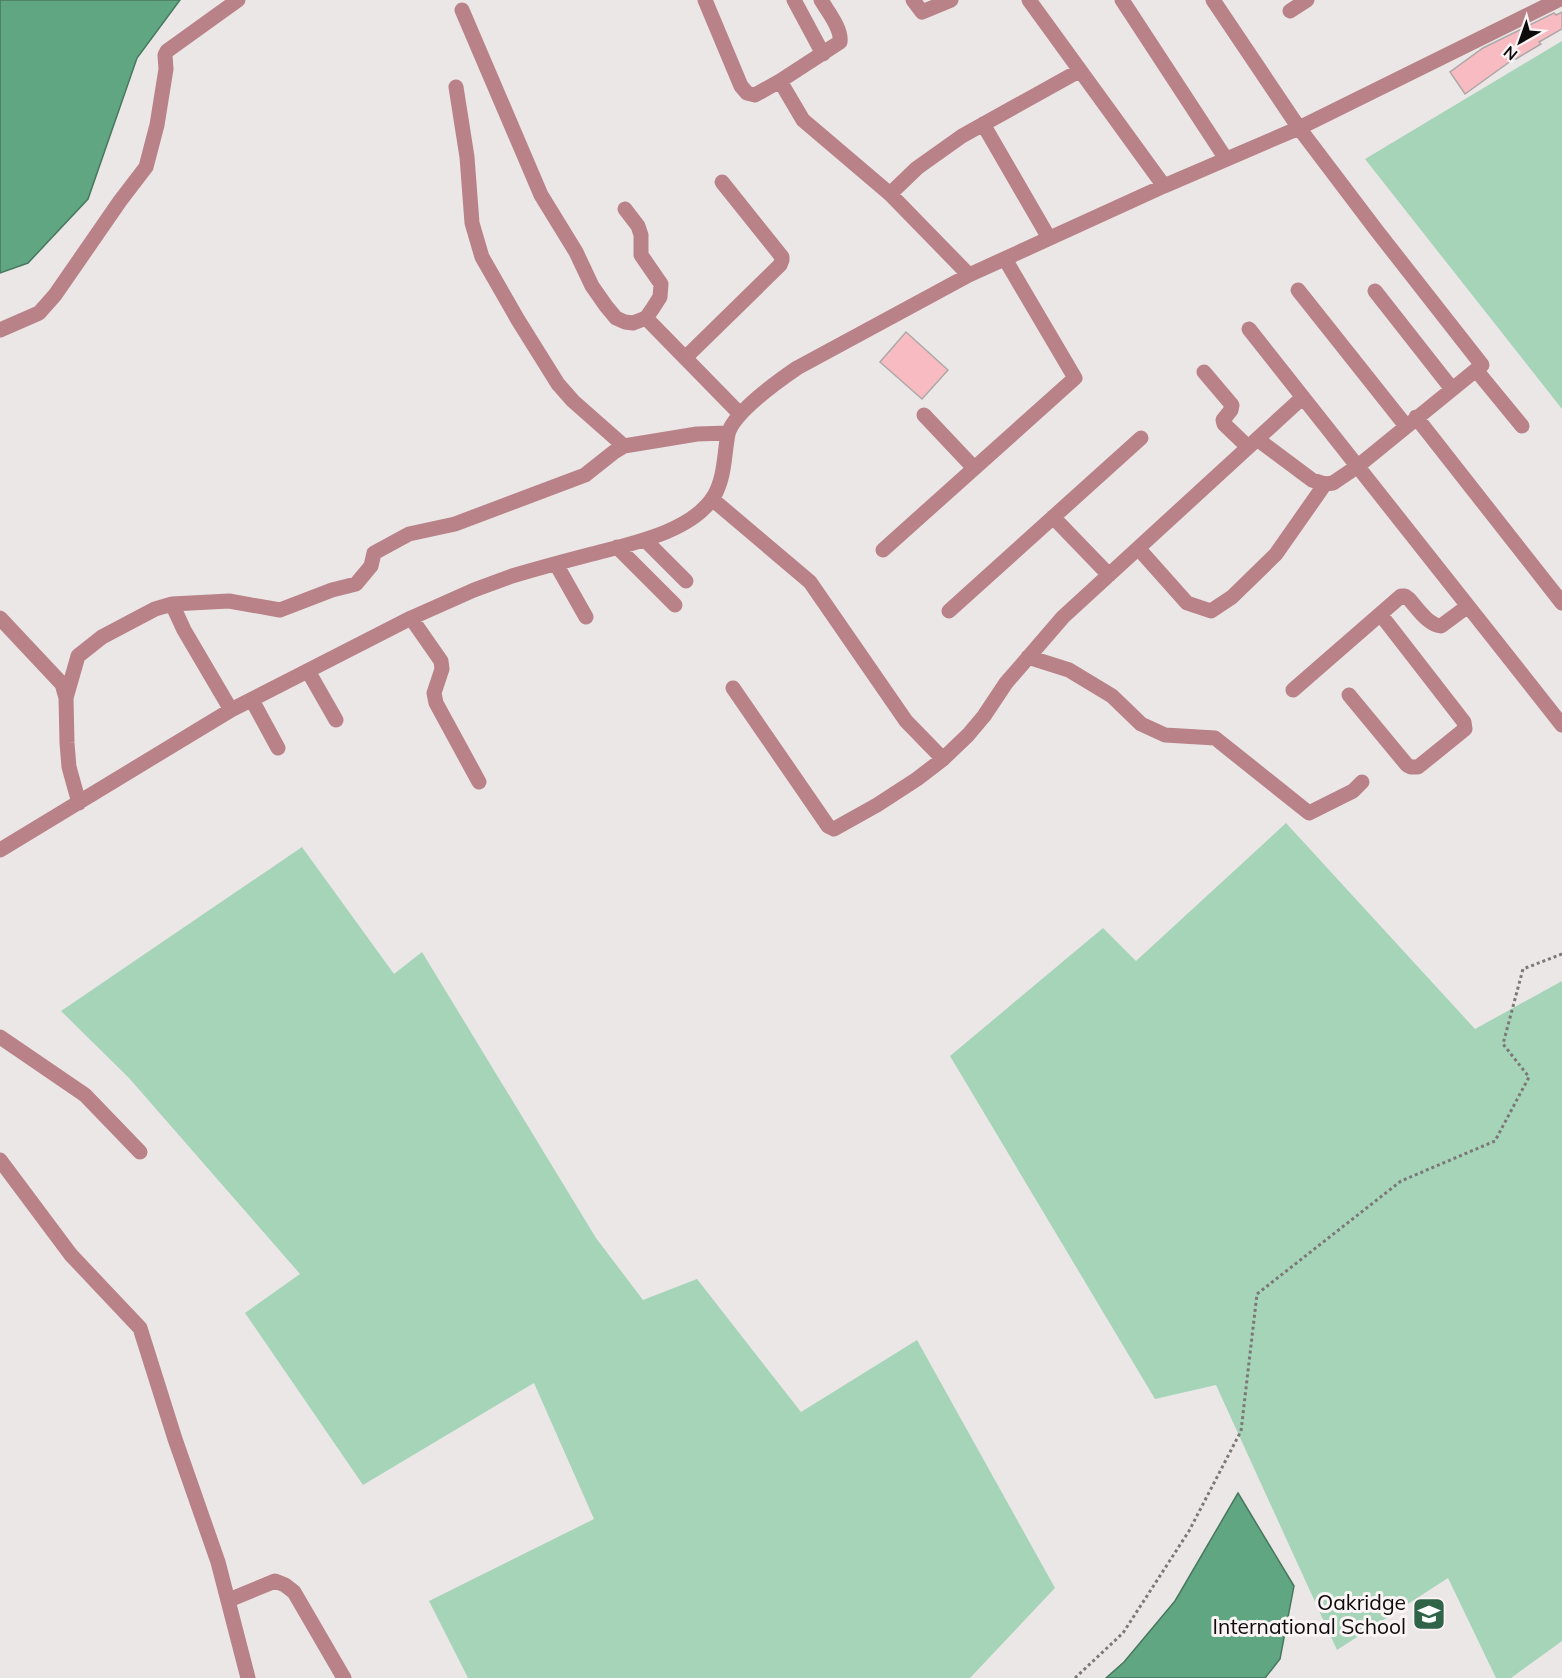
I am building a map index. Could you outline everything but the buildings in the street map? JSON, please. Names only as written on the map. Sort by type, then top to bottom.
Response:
[{"type":"street","points":[[0,330],[39,313],[56,295],[146,167],[157,125],[167,51],[238,0]]},
{"type":"street","points":[[705,0],[741,86],[747,93],[755,95],[840,42],[841,38],[821,0]]},
{"type":"street","points":[[794,0],[823,54]]},
{"type":"street","points":[[913,0],[922,12],[951,0]]},
{"type":"street","points":[[1029,0],[1164,186]]},
{"type":"street","points":[[1122,0],[1226,159]]},
{"type":"street","points":[[1204,372],[1232,405],[1223,420],[1224,424],[1312,480],[1325,484],[1340,480],[1482,365],[1299,128],[1213,0]]},
{"type":"street","points":[[1290,11],[1307,0]]},
{"type":"street","points":[[0,850],[231,711],[411,618],[493,582],[645,540],[680,525],[693,517],[712,499],[718,488],[727,451],[728,433],[740,414],[773,385],[796,369],[969,275],[1164,186],[1299,128],[1558,0]]},
{"type":"street","points":[[462,10],[541,195],[576,252],[592,286],[616,318],[633,323],[646,318],[660,297],[661,285],[641,255],[641,235],[638,226],[625,209]]},
{"type":"street","points":[[890,194],[917,168],[962,136],[1079,70]]},
{"type":"street","points":[[780,81],[803,120],[890,194],[969,275]]},
{"type":"street","points":[[456,87],[472,223],[482,257],[558,384],[573,402],[624,446]]},
{"type":"street","points":[[983,124],[1049,238]]},
{"type":"street","points":[[685,358],[782,260],[782,257],[722,182]]},
{"type":"street","points":[[883,550],[1075,378],[1005,259]]},
{"type":"street","points":[[1298,290],[1411,421],[1562,603]]},
{"type":"street","points":[[1375,291],[1452,388]]},
{"type":"street","points":[[646,318],[740,414]]},
{"type":"street","points":[[1249,329],[1468,606],[1560,717]]},
{"type":"street","points":[[1476,370],[1522,426]]},
{"type":"street","points":[[732,688],[831,829],[834,829],[877,805],[943,759],[968,735],[1006,683],[1063,617],[1303,397]]},
{"type":"street","points":[[924,415],[974,468]]},
{"type":"street","points":[[66,698],[78,656],[102,637],[155,609],[172,604],[229,601],[280,610],[332,590],[356,584],[371,566],[374,553],[409,534],[455,524],[585,475],[624,446],[697,434],[728,433]]},
{"type":"street","points":[[949,611],[1141,438]]},
{"type":"street","points":[[1138,548],[1187,603],[1211,611],[1232,597],[1276,554],[1325,484]]},
{"type":"street","points":[[712,499],[810,582],[906,721],[943,759]]},
{"type":"street","points":[[1053,517],[1109,575]]},
{"type":"street","points":[[645,540],[686,581]]},
{"type":"street","points":[[616,548],[675,605]]},
{"type":"street","points":[[556,564],[586,617]]},
{"type":"street","points":[[1293,690],[1401,596],[1405,596],[1437,626],[1441,626],[1468,606]]},
{"type":"street","points":[[172,604],[184,630],[231,711]]},
{"type":"street","points":[[1349,695],[1411,767],[1418,766],[1465,729],[1464,722],[1381,615]]},
{"type":"street","points":[[0,618],[62,684],[66,698],[66,743],[69,767],[79,803]]},
{"type":"street","points":[[411,618],[441,661],[442,669],[434,693],[436,703],[478,782]]},
{"type":"street","points":[[1028,657],[1069,670],[1112,696],[1141,724],[1157,732],[1165,735],[1215,738],[1309,813],[1353,791],[1362,782]]},
{"type":"street","points":[[308,671],[336,720]]},
{"type":"street","points":[[252,700],[278,748]]},
{"type":"street","points":[[0,1037],[85,1095],[140,1152]]},
{"type":"street","points":[[0,1160],[71,1255],[140,1328],[218,1563],[248,1678]]},
{"type":"street","points":[[229,1600],[275,1581],[285,1585],[294,1592],[344,1678]]},
{"type":"path","points":[[1075,1678],[1123,1633],[1189,1531],[1241,1431],[1257,1294],[1401,1182],[1495,1141],[1529,1077],[1503,1044],[1522,969],[1562,954]]},
{"type":"shaded area","points":[[0,0],[180,0],[137,58],[88,199],[28,263],[0,273]]},
{"type":"shaded area","points":[[1562,41],[1562,409],[1365,159]]},
{"type":"shaded area","points":[[1286,823],[1475,1029],[1562,981],[1562,1641],[1511,1678],[1496,1678],[1448,1578],[1337,1650],[1216,1385],[1155,1399],[950,1056],[1103,928],[1136,961]]},
{"type":"shaded area","points":[[302,847],[394,974],[422,952],[596,1238],[643,1300],[697,1279],[801,1412],[917,1340],[1055,1588],[970,1678],[468,1678],[429,1601],[594,1519],[534,1383],[363,1485],[245,1313],[300,1274],[129,1078],[61,1011]]},
{"type":"shaded area","points":[[1238,1493],[1294,1586],[1280,1659],[1265,1678],[1106,1678],[1124,1662],[1175,1601]]},
{"type":"place","name":"Oakridge International School","points":[[1429,1614]]}]
